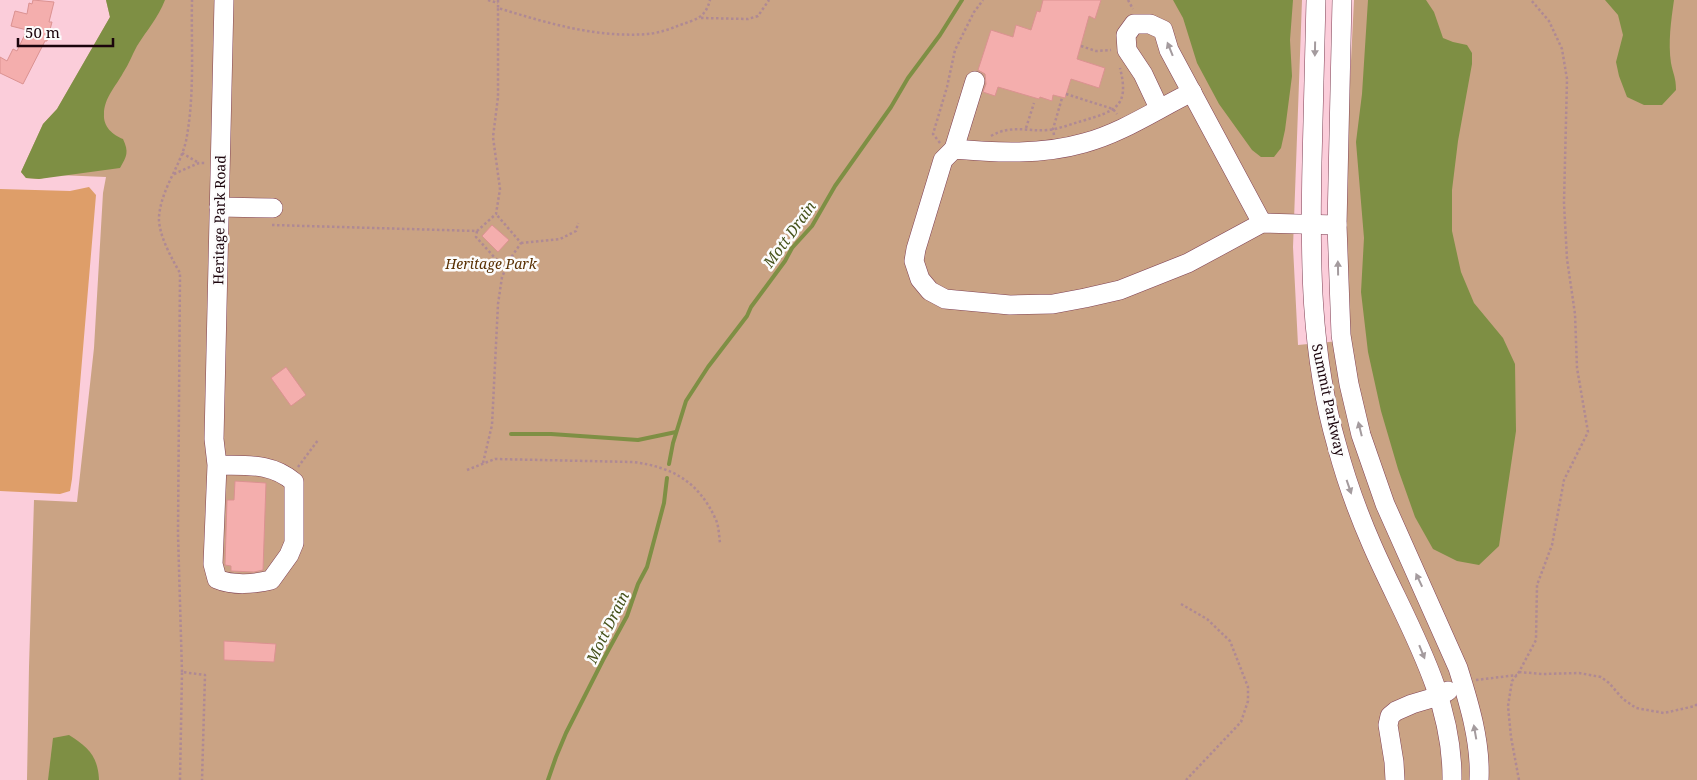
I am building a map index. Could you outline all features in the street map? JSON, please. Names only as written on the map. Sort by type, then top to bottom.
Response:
[{"type":"street","name":"Heritage Park Road","points":[[224,0],[214,439],[217,465],[213,564],[217,579],[225,583],[260,583],[271,580],[289,556],[294,543],[294,482],[289,478]]},
{"type":"street","name":"Summit Parkway","points":[[1316,0],[1310,224],[1316,341],[1324,392],[1336,444],[1364,526],[1419,644],[1439,696],[1451,744],[1452,780]]},
{"type":"street","name":"Summit Parkway","points":[[1342,0],[1337,224],[1341,335],[1349,384],[1361,435],[1385,504],[1450,647],[1463,682],[1475,732],[1479,780]]},
{"type":"street","points":[[1159,108],[1143,74],[1127,50],[1126,35],[1134,24],[1150,24],[1163,30],[1169,50],[1262,223]]},
{"type":"street","points":[[975,81],[955,146],[943,160],[916,248],[914,261],[920,279],[930,292],[945,299],[1010,305],[1053,304],[1085,298],[1120,290],[1188,263],[1262,223],[1337,224]]},
{"type":"street","points":[[955,146],[989,152],[1052,150],[1086,143],[1118,130],[1192,92]]},
{"type":"street","points":[[219,207],[272,217]]},
{"type":"street","points":[[217,465],[268,467],[283,473],[289,478]]},
{"type":"street","points":[[1395,780],[1388,725],[1390,716],[1396,711],[1412,704],[1439,696],[1463,682]]},
{"type":"path","points":[[180,780],[182,672],[178,534],[180,273],[166,248],[159,218],[165,191],[185,144],[191,106],[192,0]]},
{"type":"path","points":[[488,0],[498,1],[498,97],[493,137],[500,189],[496,214],[477,231],[476,238],[505,269]]},
{"type":"path","points":[[701,18],[708,8],[710,0]]},
{"type":"path","points":[[498,8],[539,21],[584,32],[648,34],[701,18],[740,19],[758,16],[768,0]]},
{"type":"path","points":[[955,146],[939,143],[933,134],[955,50],[982,0]]},
{"type":"path","points":[[1128,0],[1136,14]]},
{"type":"path","points":[[1519,780],[1510,737],[1508,706],[1512,681],[1536,640],[1537,585],[1552,545],[1564,480],[1588,432],[1577,368],[1575,314],[1566,259],[1564,195],[1567,80],[1562,49],[1549,21],[1531,0]]},
{"type":"path","points":[[1081,46],[1096,50],[1115,50]]},
{"type":"path","points":[[989,137],[1008,129],[1053,129],[1108,113],[1120,102],[1124,88],[1118,63]]},
{"type":"path","points":[[1066,94],[1113,109],[1120,118]]},
{"type":"path","points":[[1053,129],[1062,98]]},
{"type":"path","points":[[1026,128],[1034,102]]},
{"type":"path","points":[[182,153],[199,162],[220,164]]},
{"type":"path","points":[[173,174],[199,162]]},
{"type":"path","points":[[496,214],[521,243]]},
{"type":"path","points":[[272,217],[477,231]]},
{"type":"path","points":[[483,463],[492,425],[498,304],[505,269],[521,243],[560,239],[576,231],[578,223]]},
{"type":"path","points":[[289,478],[318,440]]},
{"type":"path","points":[[467,470],[495,459],[633,462],[655,465],[677,474],[700,494],[717,521],[720,543]]},
{"type":"path","points":[[1181,604],[1207,619],[1230,640],[1248,687],[1248,701],[1241,722],[1186,780]]},
{"type":"path","points":[[182,672],[205,675],[202,780]]},
{"type":"path","points":[[1519,672],[1542,674],[1579,673],[1601,677],[1623,699],[1636,708],[1664,712],[1697,704]]},
{"type":"path","points":[[1463,682],[1517,675]]},
{"type":"green space","name":"Heritage Park","points":[[106,0],[1302,0],[1293,247],[1298,345],[1349,340],[1343,223],[1354,0],[1697,0],[1697,780],[27,780],[34,500],[77,502],[94,348],[103,193],[106,177],[58,175],[39,179],[26,178],[21,172],[43,124],[57,109],[110,17]]},
{"type":"shaded area","points":[[106,0],[165,0],[106,103],[105,123],[112,133],[123,139],[127,151],[124,160],[120,168],[39,179],[26,178],[21,172],[43,124],[57,109],[110,17]]},
{"type":"shaded area","points":[[1173,0],[1293,0],[1290,40],[1292,76],[1281,148],[1274,157],[1261,157],[1252,150],[1219,104],[1197,63],[1183,18]]},
{"type":"shaded area","points":[[1368,0],[1426,0],[1434,12],[1443,38],[1467,45],[1472,53],[1472,64],[1458,141],[1452,190],[1452,231],[1461,272],[1474,303],[1503,338],[1515,364],[1516,431],[1499,546],[1479,565],[1457,561],[1433,549],[1415,517],[1398,469],[1381,411],[1368,352],[1361,292],[1364,238],[1356,142],[1362,94]]},
{"type":"shaded area","points":[[1605,0],[1674,0],[1670,47],[1676,90],[1662,105],[1644,105],[1627,97],[1616,62],[1623,35],[1618,15]]},
{"type":"shaded area","points":[[89,187],[96,195],[70,491],[60,494],[0,491],[0,189],[70,191]]},
{"type":"shaded area","points":[[69,735],[91,753],[97,765],[99,780],[48,780],[53,738]]},
{"type":"building","points":[[33,0],[54,2],[49,22],[52,22],[47,41],[45,41],[23,84],[0,73],[0,57],[7,61],[13,49],[17,51],[27,30],[11,26],[15,11],[27,14],[29,3],[32,4]]},
{"type":"building","points":[[1043,0],[1101,0],[1095,19],[1089,16],[1077,59],[1105,68],[1099,88],[1071,79],[1065,98],[1053,95],[1052,101],[998,87],[995,96],[983,92],[986,84],[985,74],[978,70],[991,30],[1013,37],[1016,25],[1031,30],[1037,11],[1040,12]]},
{"type":"building","points":[[492,225],[509,240],[498,252],[482,236]]},
{"type":"building","points":[[286,367],[306,395],[291,406],[271,378]]},
{"type":"building","points":[[235,481],[266,483],[263,570],[254,572],[231,571],[231,566],[225,565],[227,500],[234,500]]},
{"type":"building","points":[[224,641],[276,644],[274,662],[224,660]]},
{"type":"waterway","name":"Mott Drain","points":[[669,464],[673,443],[686,401],[708,367],[747,316],[751,307],[785,261],[792,248],[812,226],[835,186],[891,107],[908,78],[940,35],[962,0]]},
{"type":"waterway","points":[[511,434],[551,434],[638,440],[676,432]]},
{"type":"waterway","name":"Mott Drain","points":[[548,780],[566,733],[627,616],[638,584],[647,567],[664,503],[667,478]]}]
